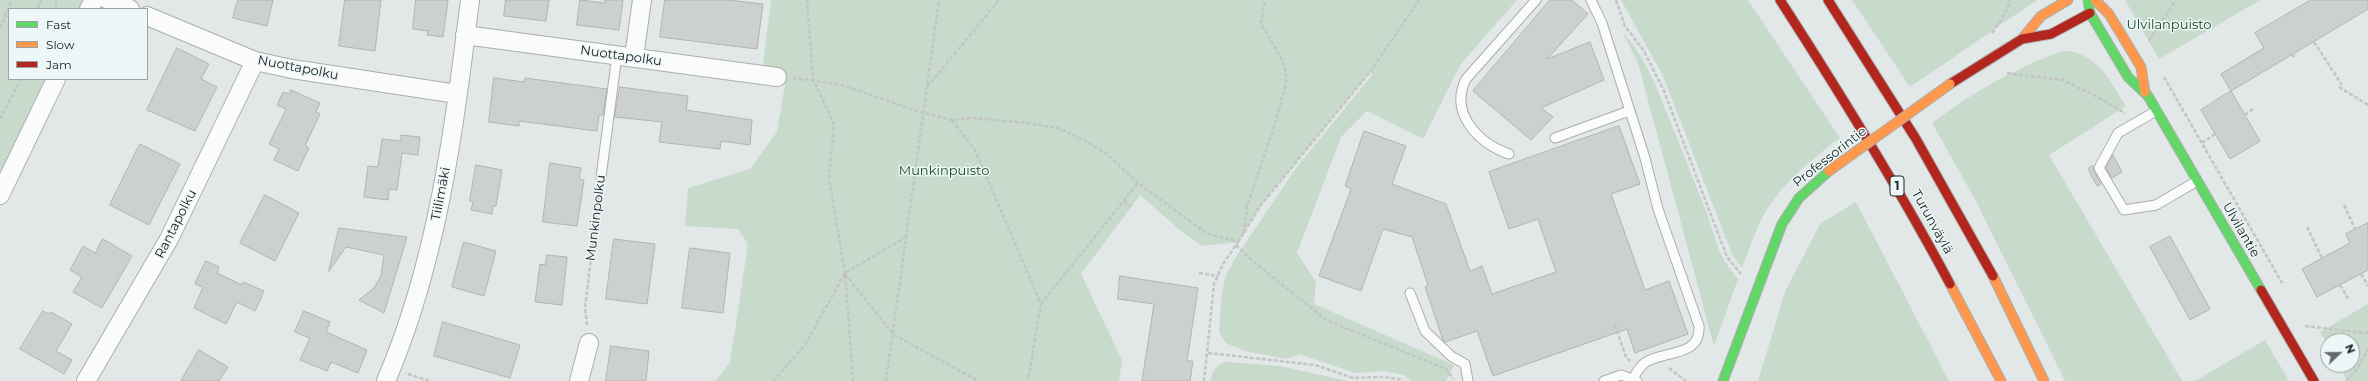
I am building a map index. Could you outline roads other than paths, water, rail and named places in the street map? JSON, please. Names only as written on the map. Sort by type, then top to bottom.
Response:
[{"type":"main road","name":"Turunväylä","points":[[1780,0],[1841,94],[1908,205],[2001,381]]},
{"type":"main road","name":"Turunväylä","points":[[1828,0],[1879,78],[1944,186],[1996,282],[2044,381]]},
{"type":"main road","name":"Professorintie","points":[[1723,381],[1782,224],[1799,198],[1830,172],[1950,84],[2022,39],[2041,16],[2068,0]]},
{"type":"main road","name":"Ulvilantie","points":[[2088,0],[2090,14],[2128,77],[2145,92],[2314,381]]},
{"type":"main road","name":"Ulvilantie","points":[[2095,0],[2109,14],[2141,67],[2145,92]]},
{"type":"main road","name":"Professorintie","points":[[2022,39],[2051,34],[2090,14]]},
{"type":"street","points":[[108,0],[128,8]]},
{"type":"street","name":"Tiilimäki","points":[[388,375],[419,286],[443,193],[470,0]]},
{"type":"street","points":[[625,56],[642,0]]},
{"type":"street","name":"Nuottapolku","points":[[148,16],[255,61],[292,69],[457,94]]},
{"type":"street","name":"Nuottapolku","points":[[465,35],[777,77]]},
{"type":"street","name":"Rantapolku","points":[[86,381],[169,239],[255,61]]},
{"type":"street","points":[[0,195],[56,80]]},
{"type":"street","points":[[579,381],[589,343]]},
{"type":"lane","points":[[1509,154],[1492,148],[1466,120],[1460,103],[1460,91],[1466,79],[1536,0]]},
{"type":"lane","points":[[1591,0],[1602,23],[1645,158],[1658,209],[1674,260],[1699,326],[1699,338],[1694,345],[1646,362],[1635,380],[1621,375],[1604,381]]},
{"type":"lane","name":"Munkinpolku","points":[[600,177],[625,56]]},
{"type":"lane","points":[[1555,138],[1629,111]]},
{"type":"lane","points":[[2156,111],[2118,133],[2099,168],[2124,210],[2156,205],[2197,181]]},
{"type":"lane","points":[[1410,293],[1425,331],[1451,356],[1465,364],[1468,381]]},
{"type":"park label","name":"Ulvilanpuisto","points":[[2169,25]]},
{"type":"park label","name":"Munkinpuisto","points":[[944,171]]}]
